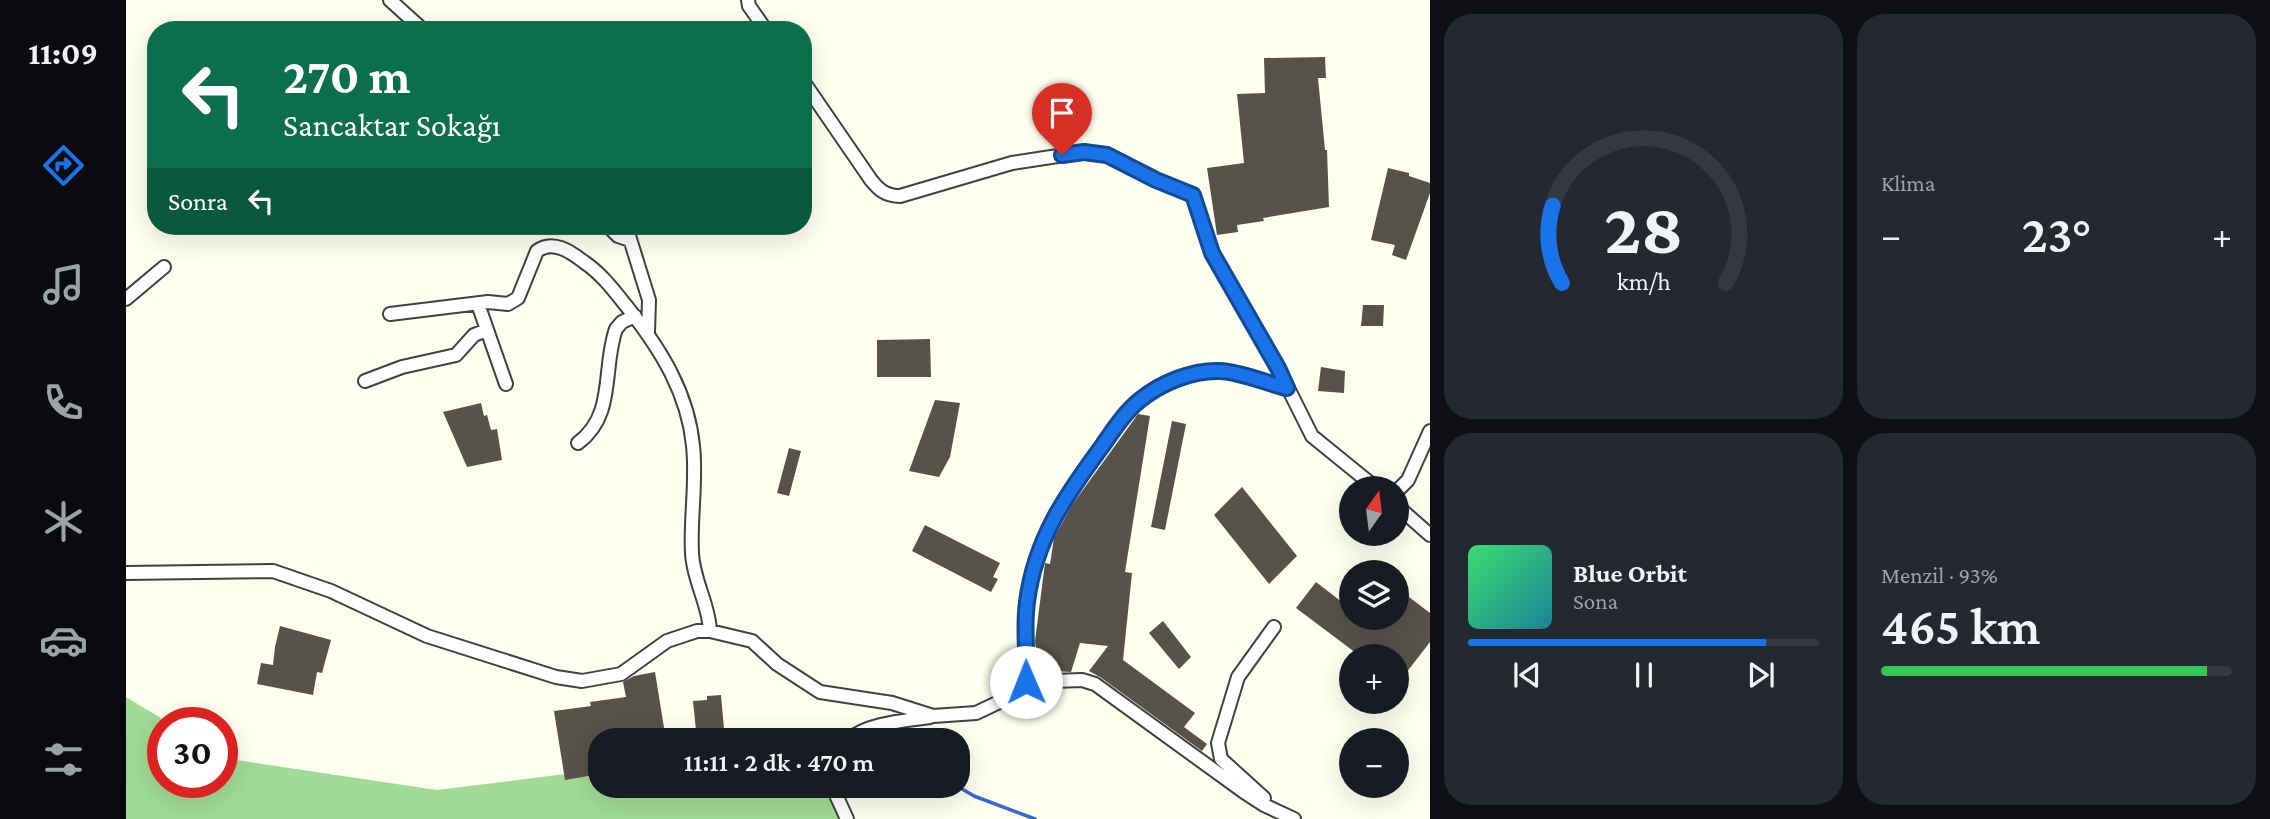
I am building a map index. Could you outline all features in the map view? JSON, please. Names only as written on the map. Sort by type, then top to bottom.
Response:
[{"type":"street","points":[[390,0],[413,21]]},
{"type":"street","points":[[748,0],[760,21]]},
{"type":"street","points":[[812,94],[877,189],[890,196],[900,196],[1012,163],[1084,152],[1107,155],[1165,185],[1193,195],[1212,253],[1278,368],[1312,436],[1361,476]]},
{"type":"street","points":[[617,235],[630,240]]},
{"type":"street","points":[[629,235],[649,300],[648,333]]},
{"type":"street","points":[[390,314],[478,303],[514,302],[537,251],[542,247],[555,246],[569,251],[587,263],[616,293],[648,333],[677,383],[690,424],[695,485],[692,557],[709,617],[710,631]]},
{"type":"street","points":[[126,299],[164,267]]},
{"type":"street","points":[[478,303],[506,384]]},
{"type":"street","points":[[578,443],[591,431],[602,409],[616,329],[622,322],[635,316]]},
{"type":"street","points":[[365,381],[401,367],[456,355],[474,335],[487,330]]},
{"type":"street","points":[[874,728],[933,716],[976,713],[1014,695],[1026,682],[1027,601],[1035,564],[1048,527],[1075,482],[1126,414],[1140,400],[1178,379],[1208,372],[1237,373],[1287,388]]},
{"type":"street","points":[[1409,478],[1430,430]]},
{"type":"street","points":[[1409,516],[1430,535]]},
{"type":"street","points":[[126,573],[273,570],[331,591],[427,636],[555,677],[582,681],[621,674],[667,641],[697,631],[710,631],[752,641],[777,664],[820,692],[892,703],[933,716]]},
{"type":"street","points":[[1264,805],[1263,796],[1221,759],[1218,743],[1238,677],[1274,628]]},
{"type":"street","points":[[1026,682],[1082,680],[1095,684],[1264,805],[1294,819]]},
{"type":"street","points":[[837,798],[847,819]]},
{"type":"green space","points":[[126,697],[147,710],[147,798],[238,798],[238,760],[437,790],[573,773],[588,774],[588,798],[832,798],[848,819],[126,819]]},
{"type":"building","points":[[1325,57],[1326,78],[1318,78],[1327,150],[1329,207],[1263,218],[1264,221],[1237,225],[1238,232],[1217,235],[1207,168],[1244,163],[1237,94],[1265,93],[1264,58]]},
{"type":"building","points":[[1388,168],[1409,173],[1409,176],[1430,183],[1430,193],[1406,260],[1392,255],[1395,245],[1371,240]]},
{"type":"building","points":[[1363,305],[1384,305],[1383,326],[1361,326]]},
{"type":"building","points":[[930,339],[931,377],[877,377],[877,340]]},
{"type":"building","points":[[1321,367],[1345,371],[1344,393],[1318,391]]},
{"type":"building","points":[[935,400],[960,403],[950,457],[939,477],[909,471]]},
{"type":"building","points":[[481,403],[491,430],[497,429],[502,460],[467,467],[443,412]]},
{"type":"building","points":[[1138,414],[1150,416],[1125,572],[1132,573],[1123,660],[1195,713],[1184,727],[1207,744],[1202,751],[1089,671],[1108,646],[1080,643],[1071,672],[1039,670],[1035,641],[1045,563],[1050,564],[1054,538],[1072,505]]},
{"type":"building","points":[[1172,421],[1186,424],[1165,530],[1151,527]]},
{"type":"building","points":[[789,448],[801,451],[789,496],[777,493]]},
{"type":"building","points":[[1242,487],[1297,556],[1269,584],[1214,515]]},
{"type":"building","points":[[925,525],[1000,563],[993,577],[998,579],[991,592],[912,551]]},
{"type":"building","points":[[1316,582],[1339,600],[1339,630],[1409,630],[1409,597],[1430,613],[1430,642],[1409,669],[1409,644],[1344,644],[1296,608]]},
{"type":"building","points":[[1163,621],[1191,657],[1179,669],[1149,633]]},
{"type":"building","points":[[280,626],[331,640],[322,673],[317,672],[313,695],[257,684],[261,663],[273,665]]},
{"type":"building","points":[[655,672],[664,728],[588,728],[588,776],[565,780],[554,711],[591,706],[590,702],[626,697],[623,682],[634,676]]},
{"type":"building","points":[[721,695],[724,728],[696,728],[693,701],[707,700],[707,696]]},
{"type":"waterway","points":[[970,794],[1035,819]]},
{"type":"route","points":[[1026,682],[1027,601],[1035,564],[1048,527],[1075,482],[1132,407],[1149,394],[1178,379],[1208,372],[1237,373],[1287,388],[1212,253],[1193,195],[1174,189],[1107,155],[1084,152],[1062,155]]}]
